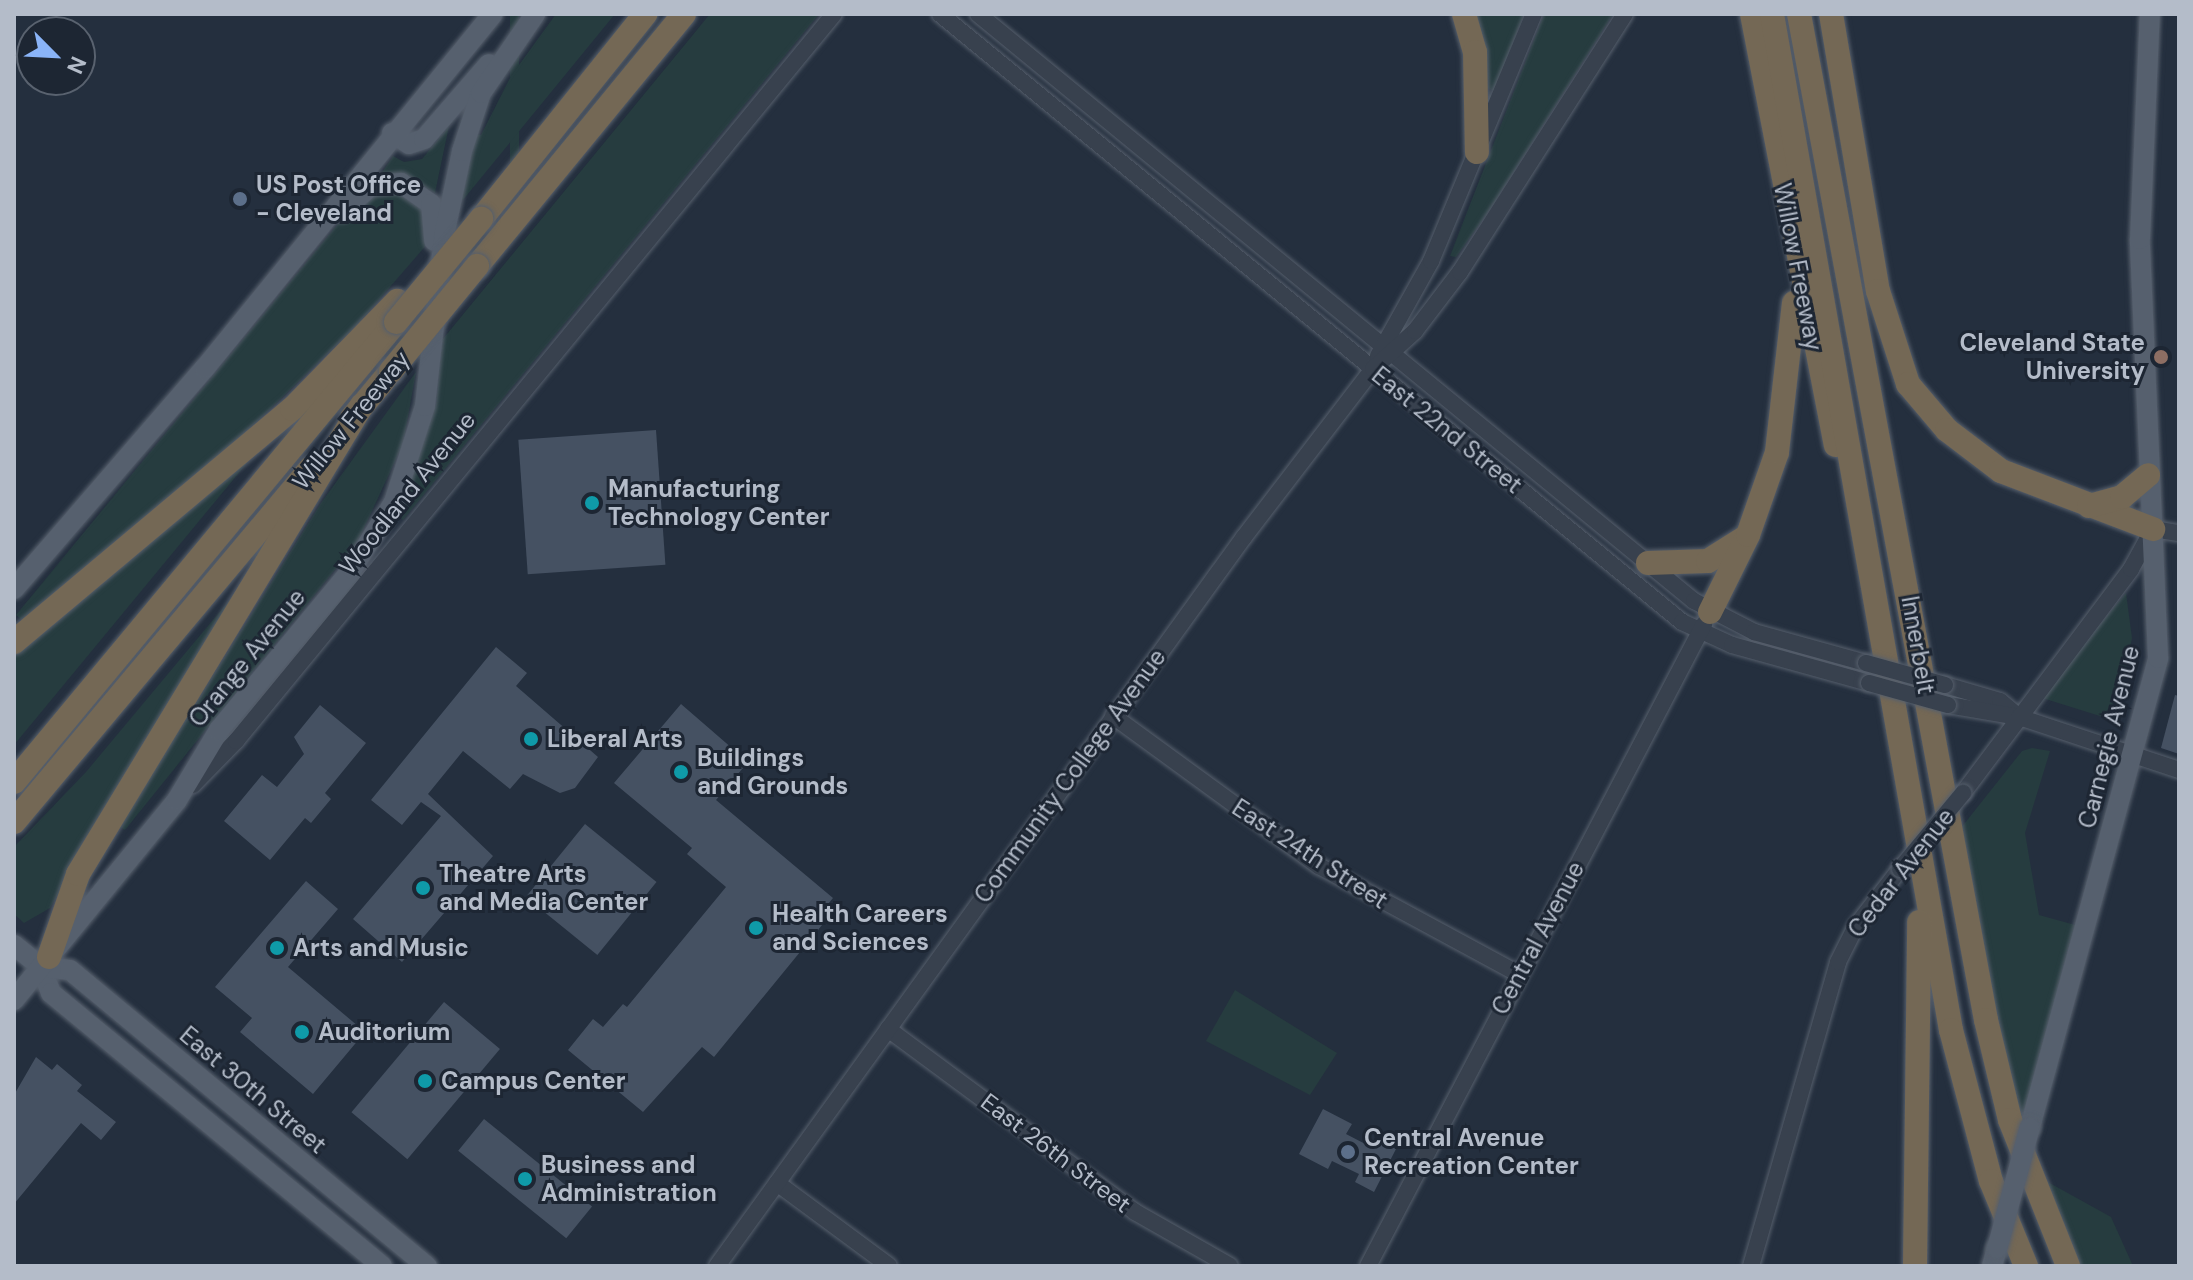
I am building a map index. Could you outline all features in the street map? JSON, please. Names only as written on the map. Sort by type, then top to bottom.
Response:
[{"type":"highway","points":[[14,642],[292,409],[396,311],[643,14]]},
{"type":"highway","name":"Willow Freeway","points":[[14,822],[684,14]]},
{"type":"highway","points":[[1464,14],[1475,52],[1477,152]]},
{"type":"highway","name":"Willow Freeway","points":[[1752,14],[1826,413],[1858,516]]},
{"type":"highway","name":"Innerbelt","points":[[1772,14],[1858,516],[1910,870],[1962,1084],[1991,1181],[2026,1266]]},
{"type":"highway","name":"Innerbelt","points":[[1799,14],[1997,1070],[2028,1171],[2068,1266]]},
{"type":"highway","points":[[1822,14],[1859,252],[1866,361]]},
{"type":"highway","points":[[1831,14],[1878,291],[1908,384],[1931,415],[1981,459],[2039,490],[2153,529]]},
{"type":"highway","points":[[1705,622],[1748,535],[1769,477],[1787,398],[1794,317],[1790,229]]},
{"type":"highway","name":"Willow Freeway","points":[[14,782],[396,311]]},
{"type":"highway","points":[[45,962],[78,874],[362,405]]},
{"type":"highway","points":[[2087,506],[2122,497],[2148,475]]},
{"type":"highway","points":[[1648,563],[1708,561],[1748,535]]},
{"type":"highway","points":[[1910,870],[1915,1266]]},
{"type":"main road","points":[[205,368],[392,133],[493,14]]},
{"type":"main road","name":"Carnegie Avenue","points":[[1994,1257],[2134,756],[2158,658],[2140,239],[2150,14]]},
{"type":"main road","points":[[392,133],[409,144],[424,139],[529,22]]},
{"type":"main road","name":"Orange Avenue","points":[[177,800],[219,730],[345,578],[394,502],[420,430],[448,211],[468,128],[481,93],[529,22]]},
{"type":"main road","points":[[14,589],[357,195],[379,183],[408,185],[431,204],[435,309]]},
{"type":"main road","name":"Woodland Avenue","points":[[14,1000],[177,800]]},
{"type":"main road","name":"East 30th Street","points":[[14,945],[45,962],[70,970],[427,1266]]},
{"type":"main road","name":"East 30th Street","points":[[45,962],[51,993],[382,1266]]},
{"type":"street","name":"Woodland Avenue","points":[[177,800],[236,741],[834,14]]},
{"type":"street","name":"East 22nd Street","points":[[940,14],[1373,369],[1705,622],[1869,683],[1948,705],[2019,717],[2179,770]]},
{"type":"street","name":"East 22nd Street","points":[[978,14],[1648,563],[1705,622],[1754,632],[2000,701],[2019,717]]},
{"type":"street","points":[[1386,350],[1431,261],[1534,14]]},
{"type":"street","points":[[1386,350],[1460,272],[1625,14]]},
{"type":"street","name":"Community College Avenue","points":[[717,1266],[1113,716],[1386,350]]},
{"type":"street","points":[[2153,529],[2179,533]]},
{"type":"street","name":"Cedar Avenue","points":[[1751,1266],[1838,962],[1856,926],[1910,870],[1963,793],[2131,569],[2153,529]]},
{"type":"street","name":"Central Avenue","points":[[1368,1266],[1705,622]]},
{"type":"street","name":"East 24th Street","points":[[1113,716],[1319,866],[1519,974]]},
{"type":"street","name":"East 26th Street","points":[[888,1029],[1135,1212],[1230,1266]]},
{"type":"street","points":[[777,1183],[889,1266]]},
{"type":"green space","points":[[510,14],[519,14],[519,168],[510,168]]},
{"type":"green space","points":[[556,14],[615,14],[458,206],[476,134],[481,135],[511,76]]},
{"type":"green space","points":[[710,14],[819,14],[403,520],[399,516],[436,404],[442,340]]},
{"type":"green space","points":[[1470,14],[1524,14],[1494,91],[1485,87]]},
{"type":"green space","points":[[1544,14],[1613,14],[1489,211],[1456,257],[1450,256]]},
{"type":"green space","points":[[449,126],[435,193],[407,176],[381,174],[393,156],[404,162],[422,159]]},
{"type":"green space","points":[[398,190],[420,204],[429,242],[357,325],[243,435],[23,621],[16,615],[337,225],[373,194]]},
{"type":"green space","points":[[416,372],[403,444],[358,541],[125,830],[119,826],[321,503]]},
{"type":"green space","points":[[243,460],[247,463],[14,745],[14,650]]},
{"type":"green space","points":[[238,590],[50,908],[24,923],[14,914],[14,847],[86,772]]},
{"type":"green space","points":[[2126,593],[2132,638],[2116,721],[2039,697]]},
{"type":"green space","points":[[2032,748],[2050,751],[2025,833],[2039,915],[2086,928],[2021,1150],[1953,838],[2022,751]]},
{"type":"green space","points":[[1235,990],[1337,1053],[1310,1095],[1206,1041]]},
{"type":"green space","points":[[2028,1171],[2111,1217],[2133,1266],[2068,1266]]},
{"type":"building","name":"Manufacturing Technology Center","points":[[656,430],[665,565],[528,574],[518,440]]},
{"type":"building","points":[[496,647],[527,673],[516,686],[598,757],[575,788],[560,793],[523,774],[510,789],[463,751],[428,794],[493,856],[402,962],[353,919],[441,816],[421,802],[402,825],[371,800]]},
{"type":"building","points":[[2175,695],[2179,696],[2179,754],[2161,748]]},
{"type":"building","points":[[681,704],[748,762],[716,800],[833,898],[820,914],[827,919],[714,1057],[702,1047],[643,1112],[568,1050],[593,1019],[603,1027],[623,1004],[627,1007],[726,887],[687,854],[692,848],[614,783]]},
{"type":"building","points":[[320,705],[366,743],[325,793],[331,799],[311,823],[305,818],[270,860],[224,821],[262,775],[277,787],[304,754],[294,737]]},
{"type":"building","points":[[585,824],[656,882],[597,955],[526,897]]},
{"type":"building","points":[[306,881],[338,909],[288,967],[365,1032],[313,1094],[240,1032],[252,1018],[215,987]]},
{"type":"building","name":"Campus Center","points":[[444,1002],[500,1049],[407,1159],[351,1112]]},
{"type":"building","points":[[36,1057],[52,1070],[57,1064],[82,1085],[77,1091],[116,1122],[101,1140],[81,1123],[14,1204],[14,1095]]},
{"type":"building","name":"Central Avenue Recreation Center","points":[[1323,1109],[1352,1124],[1346,1134],[1373,1148],[1378,1139],[1396,1149],[1374,1192],[1355,1182],[1359,1174],[1332,1161],[1328,1169],[1299,1154]]},
{"type":"building","name":"Business and Administration","points":[[484,1119],[592,1206],[566,1238],[458,1151]]},
{"type":"place","name":"US Post Office - Cleveland","points":[[240,199]]},
{"type":"place","name":"Cleveland State University","points":[[2161,357]]},
{"type":"place","name":"Manufacturing Technology Center","points":[[592,503]]},
{"type":"place","name":"Liberal Arts","points":[[531,739]]},
{"type":"place","name":"Buildings and Grounds","points":[[681,772]]},
{"type":"place","name":"Theatre Arts and Media Center","points":[[423,888]]},
{"type":"place","name":"Health Careers and Sciences","points":[[756,928]]},
{"type":"place","name":"Arts and Music","points":[[277,948]]},
{"type":"place","name":"Auditorium","points":[[302,1032]]},
{"type":"place","name":"Campus Center","points":[[425,1081]]},
{"type":"place","name":"Central Avenue Recreation Center","points":[[1348,1152]]},
{"type":"place","name":"Business and Administration","points":[[525,1179]]}]
